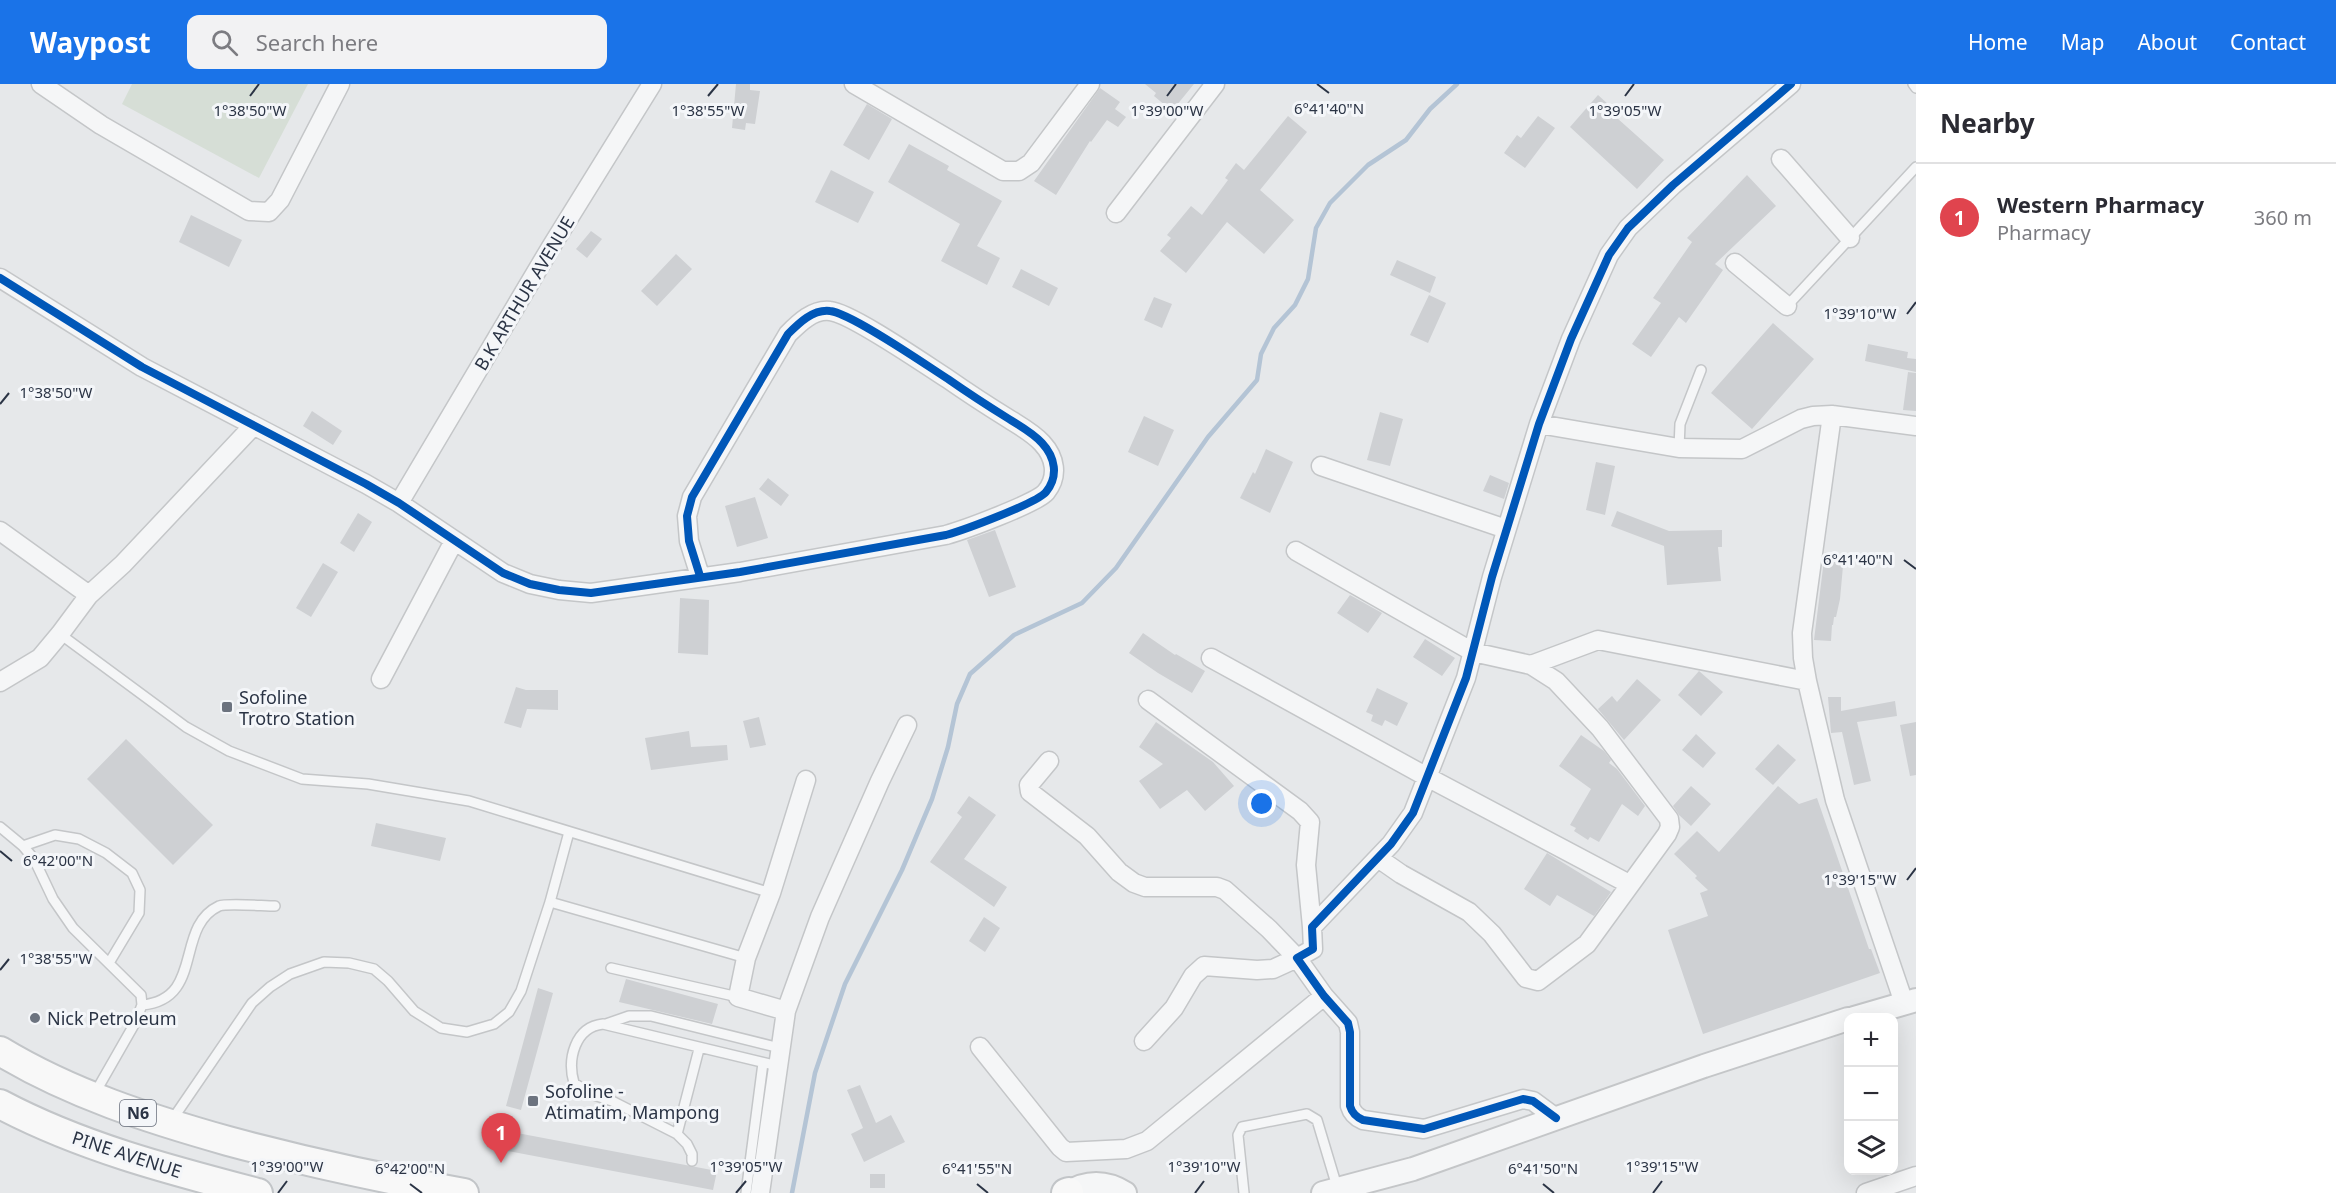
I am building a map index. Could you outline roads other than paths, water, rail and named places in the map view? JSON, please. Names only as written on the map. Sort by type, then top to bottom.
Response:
[{"type":"main road","name":"N6","points":[[0,1051],[93,1098],[169,1124],[283,1155],[409,1184],[464,1193]]},
{"type":"main road","name":"PINE AVENUE","points":[[0,1104],[30,1120],[112,1152],[258,1193]]},
{"type":"street","points":[[41,84],[101,125],[249,211],[269,212],[280,200],[340,84]]},
{"type":"street","name":"B.K ARTHUR AVENUE","points":[[399,503],[551,247],[652,84]]},
{"type":"street","points":[[854,84],[1003,171],[1019,171],[1031,163],[1090,84]]},
{"type":"street","points":[[1116,213],[1215,84]]},
{"type":"street","points":[[1312,927],[1391,844],[1413,813],[1429,778],[1466,678],[1506,529],[1539,424],[1598,274],[1628,228],[1672,185],[1791,84]]},
{"type":"street","points":[[1781,159],[1850,238]]},
{"type":"street","points":[[1735,263],[1787,306]]},
{"type":"street","points":[[0,278],[142,367],[399,503],[502,573],[530,584],[560,590],[591,593],[792,563],[946,535],[966,529],[1045,494],[1055,473],[1054,464],[1049,452],[1033,435],[934,370],[848,317],[830,311],[815,313],[800,322],[788,334],[692,497],[687,516],[689,541],[700,576]]},
{"type":"street","points":[[1539,424],[1679,448],[1742,449],[1801,419],[1813,416],[1832,415],[1916,426]]},
{"type":"street","points":[[1832,415],[1802,633],[1803,658],[1835,800],[1910,1001],[1868,1013]]},
{"type":"street","points":[[0,682],[40,658],[89,595],[123,564],[253,426]]},
{"type":"street","points":[[1321,466],[1506,529]]},
{"type":"street","points":[[0,531],[89,595]]},
{"type":"street","points":[[381,679],[454,541]]},
{"type":"street","points":[[1296,551],[1473,652],[1531,665],[1563,686],[1600,728],[1670,819],[1667,834],[1587,944],[1538,981],[1526,978],[1492,934],[1469,912],[1401,874],[1378,858]]},
{"type":"street","points":[[1531,665],[1598,640],[1807,681]]},
{"type":"street","points":[[1211,658],[1429,778],[1629,884]]},
{"type":"street","points":[[1144,1041],[1174,1008],[1193,976],[1204,966],[1274,969],[1313,949],[1306,865],[1310,822],[1300,812],[1148,700]]},
{"type":"street","points":[[760,1193],[774,1059],[786,1011],[820,917],[880,781],[908,725]]},
{"type":"street","points":[[1049,761],[1029,785],[1029,792],[1087,836],[1119,873],[1145,887],[1217,887],[1225,890],[1262,922],[1297,958],[1324,996],[1348,1023],[1352,1113],[1363,1120],[1424,1129],[1523,1099],[1533,1101],[1556,1118]]},
{"type":"street","points":[[786,1011],[738,997],[746,958],[771,893],[806,780]]},
{"type":"street","points":[[980,1047],[1066,1152],[1126,1149],[1147,1141],[1324,996]]},
{"type":"street","points":[[1330,1191],[1413,1169],[1704,1066],[1844,1020]]},
{"type":"street","points":[[1866,1193],[1916,1176]]},
{"type":"street","points":[[1068,1193],[1079,1187],[1101,1184],[1125,1193]]},
{"type":"lane","points":[[1913,84],[1916,88]]},
{"type":"lane","points":[[1787,306],[1916,167]]},
{"type":"lane","points":[[1679,448],[1680,424],[1701,370]]},
{"type":"lane","points":[[60,634],[186,728],[229,751],[302,779],[368,784],[469,801],[771,893]]},
{"type":"lane","points":[[0,827],[23,846],[34,859],[53,899],[73,928],[141,995],[142,1005],[135,1023],[93,1098]]},
{"type":"lane","points":[[169,1124],[252,1004],[270,987],[290,974],[324,962],[349,963],[374,969],[388,981],[414,1011],[441,1028],[467,1032],[494,1024],[509,1012],[521,991],[550,902],[569,832]]},
{"type":"lane","points":[[23,846],[55,835],[80,839],[106,853],[132,873],[140,890],[139,913],[109,963]]},
{"type":"lane","points":[[550,902],[746,958]]},
{"type":"lane","points":[[142,1005],[155,1004],[168,998],[180,983],[196,932],[204,917],[220,905],[274,906]]},
{"type":"lane","points":[[611,968],[738,997]]},
{"type":"lane","points":[[692,1161],[692,1154],[687,1144],[677,1134],[612,1101],[591,1094],[574,1083],[570,1062],[577,1041],[584,1031],[629,1016],[651,1016],[774,1059]]},
{"type":"lane","points":[[603,1024],[699,1049],[774,1059]]},
{"type":"lane","points":[[677,1134],[699,1049]]},
{"type":"lane","points":[[746,1193],[774,1059]]},
{"type":"lane","points":[[1244,1193],[1238,1135],[1242,1127],[1307,1114],[1317,1120],[1330,1191]]},
{"type":"waterway","points":[[792,1193],[815,1073],[845,984],[902,870],[932,799],[948,747],[957,704],[970,674],[1014,635],[1082,603],[1116,568],[1208,437],[1257,380],[1261,354],[1274,328],[1295,305],[1308,279],[1316,228],[1330,203],[1368,165],[1406,140],[1430,109],[1457,84]]},
{"type":"place","name":"Sofoline Trotro Station","points":[[227,707]]},
{"type":"place","name":"Nick Petroleum","points":[[35,1018]]},
{"type":"place","name":"Sofoline - Atimatim, Mampong","points":[[533,1101]]},
{"type":"place","name":"Western Pharmacy","points":[[501,1163]]}]
